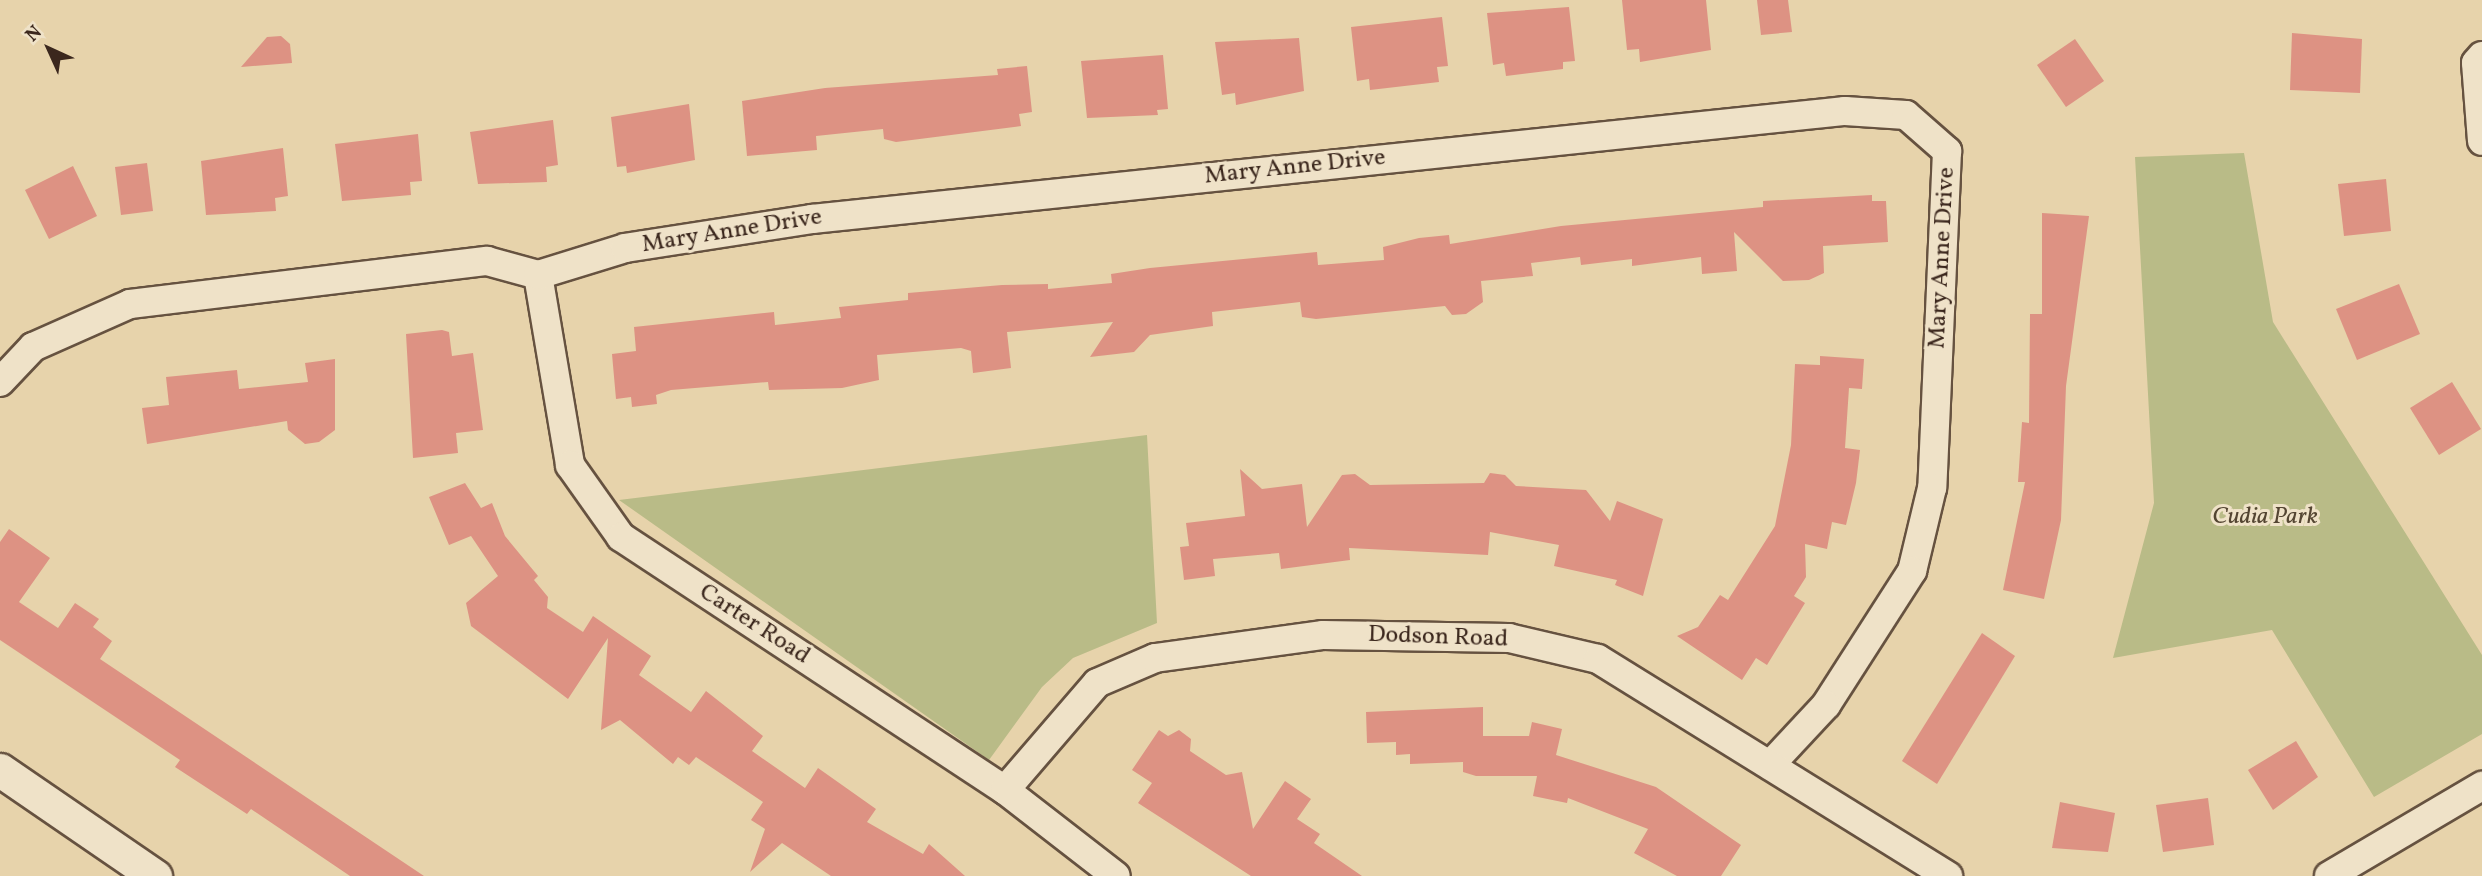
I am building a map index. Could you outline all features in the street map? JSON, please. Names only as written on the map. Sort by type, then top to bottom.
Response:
[{"type":"street","points":[[2482,56],[2476,63],[2482,141]]},
{"type":"street","name":"Mary Anne Drive","points":[[538,275],[625,248],[812,219],[1845,110],[1906,115],[1947,150],[1932,488],[1912,571],[1826,705],[1770,765]]},
{"type":"street","points":[[0,382],[33,347],[130,304],[487,261],[538,275]]},
{"type":"street","name":"Carter Road","points":[[538,275],[570,466],[621,537],[1005,790],[1116,876]]},
{"type":"street","name":"Dodson Road","points":[[1005,790],[1097,683],[1155,658],[1323,635],[1509,638],[1598,659],[1948,876]]},
{"type":"street","points":[[0,770],[155,876]]},
{"type":"street","points":[[2329,876],[2482,786]]},
{"type":"green space","name":"Cudia Park","points":[[2244,153],[2273,322],[2482,655],[2482,734],[2374,797],[2272,630],[2113,658],[2154,503],[2135,157]]},
{"type":"green space","points":[[1147,435],[1157,623],[1073,658],[1042,687],[989,760],[619,500]]},
{"type":"building","points":[[1622,0],[1706,0],[1711,50],[1640,62],[1639,49],[1627,50]]},
{"type":"building","points":[[1757,0],[1788,0],[1792,32],[1761,35]]},
{"type":"building","points":[[1569,7],[1575,61],[1563,62],[1563,69],[1506,76],[1504,63],[1493,65],[1487,13]]},
{"type":"building","points":[[1442,17],[1448,66],[1437,67],[1439,82],[1370,90],[1369,79],[1357,81],[1351,27]]},
{"type":"building","points":[[2292,33],[2362,39],[2360,93],[2290,90]]},
{"type":"building","points":[[281,36],[290,44],[292,63],[241,67],[267,37]]},
{"type":"building","points":[[1299,38],[1304,91],[1236,105],[1235,93],[1222,95],[1215,42]]},
{"type":"building","points":[[2075,39],[2104,81],[2066,107],[2037,65]]},
{"type":"building","points":[[1163,55],[1168,109],[1157,110],[1158,115],[1087,118],[1081,61]]},
{"type":"building","points":[[1027,66],[1032,112],[1019,114],[1021,126],[896,142],[884,139],[883,129],[816,136],[817,150],[747,156],[742,101],[825,88],[998,75],[997,69]]},
{"type":"building","points":[[689,104],[695,160],[627,173],[626,166],[617,167],[611,117]]},
{"type":"building","points":[[553,120],[558,165],[546,167],[547,182],[478,184],[470,132]]},
{"type":"building","points":[[418,134],[422,181],[410,182],[411,195],[342,201],[335,144]]},
{"type":"building","points":[[283,148],[288,196],[275,198],[276,211],[206,215],[201,161]]},
{"type":"building","points":[[147,163],[153,211],[121,215],[115,167]]},
{"type":"building","points":[[73,166],[97,216],[49,239],[25,190]]},
{"type":"building","points":[[2386,179],[2391,231],[2344,236],[2338,184]]},
{"type":"building","points":[[1872,195],[1872,201],[1886,201],[1888,242],[1823,246],[1824,273],[1809,280],[1783,281],[1734,232],[1737,271],[1702,274],[1701,257],[1632,266],[1632,259],[1581,265],[1580,257],[1531,263],[1533,276],[1481,281],[1483,302],[1466,314],[1452,315],[1445,306],[1316,319],[1302,317],[1300,302],[1212,312],[1213,326],[1150,335],[1134,352],[1090,357],[1113,322],[1007,332],[1011,368],[973,373],[971,351],[961,348],[877,355],[879,380],[842,388],[769,390],[768,382],[671,390],[656,395],[657,404],[632,407],[631,397],[616,399],[612,354],[636,351],[634,327],[774,312],[775,325],[841,318],[839,307],[908,300],[908,293],[1002,285],[1048,284],[1048,289],[1112,283],[1111,274],[1150,268],[1317,252],[1318,265],[1384,260],[1383,247],[1419,238],[1449,235],[1450,244],[1561,226],[1763,207],[1763,201]]},
{"type":"building","points":[[2042,213],[2089,216],[2066,386],[2061,520],[2044,599],[2003,590],[2025,482],[2018,482],[2022,422],[2029,423],[2030,314],[2042,314]]},
{"type":"building","points":[[2399,284],[2420,334],[2357,360],[2336,309]]},
{"type":"building","points":[[442,330],[449,332],[452,356],[473,353],[483,430],[456,433],[458,453],[413,458],[406,334]]},
{"type":"building","points":[[1820,356],[1864,359],[1862,389],[1849,388],[1845,448],[1860,450],[1856,483],[1846,525],[1832,522],[1827,549],[1805,544],[1806,577],[1794,596],[1805,603],[1767,665],[1756,658],[1742,680],[1677,636],[1698,627],[1720,595],[1728,600],[1775,526],[1791,445],[1795,364],[1820,365]]},
{"type":"building","points":[[335,359],[335,430],[319,442],[305,444],[288,430],[287,421],[147,444],[142,408],[169,405],[166,377],[237,370],[239,389],[308,382],[305,363]]},
{"type":"building","points":[[2452,382],[2481,429],[2439,455],[2410,408]]},
{"type":"building","points":[[1240,469],[1262,489],[1302,484],[1307,527],[1342,475],[1355,474],[1370,485],[1484,483],[1490,473],[1505,475],[1516,486],[1586,490],[1610,521],[1617,501],[1663,519],[1643,596],[1615,585],[1617,580],[1554,566],[1559,545],[1490,532],[1488,555],[1349,548],[1350,560],[1281,569],[1279,553],[1213,559],[1215,576],[1184,580],[1180,547],[1189,546],[1186,523],[1245,516]]},
{"type":"building","points":[[465,483],[481,508],[492,503],[505,536],[538,576],[534,580],[548,597],[547,608],[583,632],[593,616],[651,656],[639,675],[691,712],[706,691],[763,736],[752,751],[805,788],[818,768],[876,809],[867,822],[923,854],[929,844],[965,876],[831,876],[782,843],[750,872],[765,829],[751,820],[763,802],[696,757],[689,765],[678,757],[673,764],[620,720],[601,730],[608,638],[568,699],[471,626],[466,603],[498,576],[471,536],[449,545],[429,497]]},
{"type":"building","points":[[9,529],[50,558],[19,602],[58,628],[75,603],[99,619],[93,627],[112,641],[100,659],[424,876],[350,876],[251,809],[247,814],[175,767],[180,760],[0,640],[0,542]]},
{"type":"building","points":[[1982,633],[2015,656],[1937,784],[1902,761]]},
{"type":"building","points":[[1483,707],[1483,736],[1529,736],[1532,722],[1562,729],[1556,755],[1656,787],[1741,845],[1721,876],[1677,876],[1634,853],[1648,829],[1568,798],[1567,803],[1533,796],[1537,776],[1476,776],[1463,772],[1463,762],[1410,764],[1410,754],[1396,755],[1396,742],[1367,743],[1366,712]]},
{"type":"building","points":[[1159,730],[1168,736],[1179,730],[1191,739],[1190,751],[1226,775],[1242,772],[1253,829],[1285,781],[1311,799],[1297,819],[1320,834],[1314,843],[1362,876],[1251,876],[1138,803],[1152,783],[1132,770]]},
{"type":"building","points":[[2296,741],[2318,777],[2273,810],[2248,770]]},
{"type":"building","points":[[2208,798],[2214,845],[2163,852],[2156,805]]},
{"type":"building","points":[[2060,802],[2115,813],[2108,852],[2052,848]]}]
